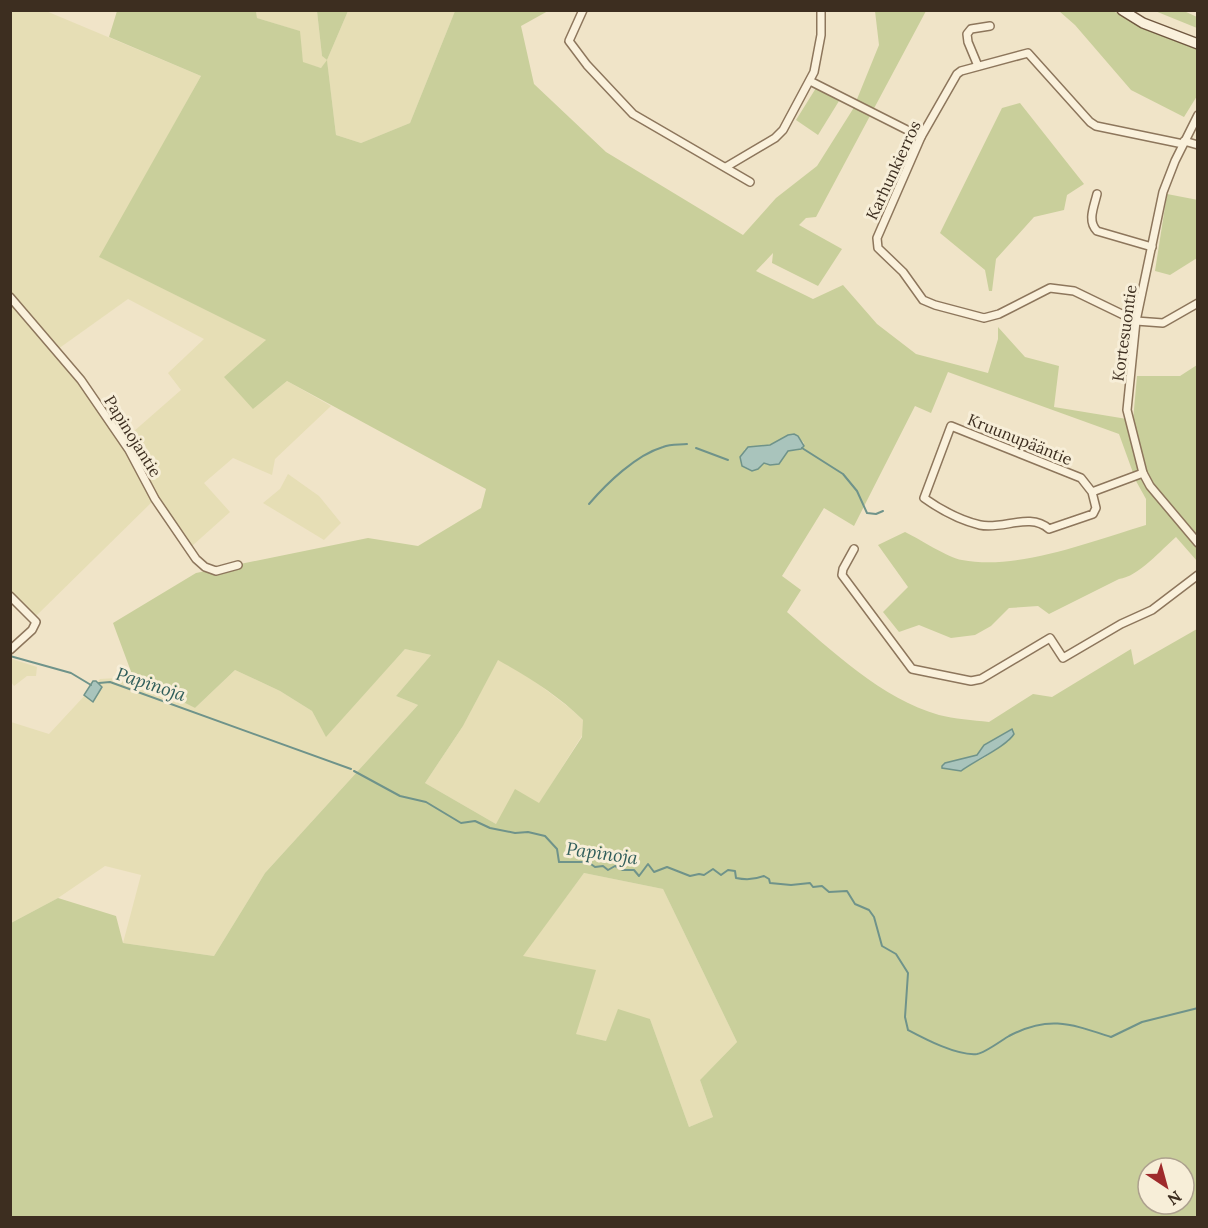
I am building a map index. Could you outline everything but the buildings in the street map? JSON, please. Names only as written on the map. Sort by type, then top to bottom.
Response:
[{"type":"main road","points":[[1122,10],[1152,27],[1197,44]]},
{"type":"street","points":[[583,10],[569,41],[587,65],[633,114],[750,182]]},
{"type":"street","points":[[726,167],[775,138],[783,130],[814,72],[821,35],[821,10]]},
{"type":"street","points":[[978,66],[967,34],[971,29],[990,26]]},
{"type":"street","name":"Karhunkierros","points":[[1136,321],[1074,291],[1058,288],[1039,292],[992,318],[935,305],[923,300],[903,272],[878,248],[877,238],[921,137],[957,74],[978,66],[1028,53],[1096,126],[1184,142]]},
{"type":"street","points":[[810,81],[921,137]]},
{"type":"street","name":"Kortesuontie","points":[[1197,115],[1163,192],[1136,321],[1127,410],[1143,473],[1150,486],[1197,543]]},
{"type":"street","points":[[1184,142],[1197,145]]},
{"type":"street","points":[[1097,194],[1091,222],[1097,231],[1152,247]]},
{"type":"street","name":"Papinojantie","points":[[10,297],[81,380],[129,450],[155,499],[196,559],[205,567],[216,570],[238,565]]},
{"type":"street","points":[[1136,321],[1163,323],[1197,303]]},
{"type":"street","name":"Kruunupääntie","points":[[951,426],[1081,478],[1092,492],[1096,508],[1093,514],[1049,529],[1035,521],[998,526],[982,525],[954,516],[924,498],[951,426]]},
{"type":"street","points":[[1092,492],[1143,473]]},
{"type":"street","points":[[855,549],[842,575],[912,669],[971,681],[981,679],[1050,638],[1063,658],[1121,624],[1152,610],[1197,575]]},
{"type":"street","points":[[10,596],[28,611],[36,622],[32,630],[10,650]]},
{"type":"shaded area","points":[[10,11],[46,11],[201,76],[100,257],[266,340],[253,409],[287,381],[331,406],[275,459],[272,475],[233,458],[204,483],[230,512],[192,546],[155,499],[36,616],[10,590]],"holes":[[[128,299],[204,339],[168,373],[181,390],[125,439],[58,349]]]},
{"type":"shaded area","points":[[256,11],[317,11],[322,56],[327,60],[348,11],[455,11],[410,123],[361,143],[336,135],[327,61],[321,68],[303,63],[299,31],[257,18]]},
{"type":"shaded area","points":[[288,474],[319,496],[341,523],[324,540],[263,503],[280,489]]},
{"type":"shaded area","points":[[405,649],[431,655],[396,696],[418,705],[265,873],[214,956],[123,943],[141,875],[105,866],[58,898],[11,923],[11,722],[49,734],[100,679],[133,677],[195,708],[235,670],[280,691],[312,711],[326,736]]},
{"type":"shaded area","points":[[12,659],[37,667],[36,676],[27,676],[14,686],[11,682]]},
{"type":"shaded area","points":[[498,659],[533,680],[571,709],[583,720],[583,734],[539,804],[496,824],[425,783],[463,726]]},
{"type":"shaded area","points":[[584,873],[663,889],[737,1042],[700,1080],[713,1117],[689,1127],[650,1019],[606,1041],[575,1034],[522,956]]},
{"type":"green space","points":[[117,11],[256,11],[257,18],[300,31],[303,62],[321,68],[327,60],[336,135],[361,143],[410,123],[455,11],[548,11],[521,26],[534,84],[606,152],[743,235],[776,198],[817,166],[853,109],[879,45],[875,11],[926,11],[816,217],[806,218],[799,225],[842,249],[818,286],[772,263],[773,253],[756,271],[813,299],[843,285],[877,324],[916,354],[988,373],[998,339],[998,327],[1025,357],[1059,366],[1054,407],[1133,420],[1137,376],[1180,376],[1197,365],[1197,561],[1176,537],[1134,573],[1049,614],[1038,606],[1009,608],[991,626],[975,635],[951,638],[919,625],[899,632],[883,612],[908,587],[878,545],[905,532],[956,559],[984,562],[1031,558],[1055,553],[1146,525],[1146,499],[1136,481],[1119,434],[948,372],[931,413],[915,406],[854,526],[824,508],[782,576],[801,590],[787,612],[858,672],[897,698],[939,715],[989,722],[1033,694],[1052,697],[1131,649],[1134,665],[1197,629],[1197,1217],[11,1218],[11,923],[58,898],[116,916],[123,943],[214,956],[265,873],[418,705],[396,696],[431,655],[405,649],[326,737],[312,711],[280,691],[235,670],[195,708],[133,677],[113,623],[196,573],[368,538],[418,546],[481,508],[486,489],[287,381],[253,409],[224,377],[266,340],[99,257],[201,76],[109,37]],"holes":[[[794,434],[804,443],[799,450],[788,451],[779,464],[764,463],[761,465],[744,450],[773,444]],[[498,660],[553,695],[583,720],[582,737],[539,803],[515,789],[496,824],[425,783],[463,726]],[[1012,729],[1009,741],[984,758],[963,770],[944,769],[945,763],[977,755],[984,745]],[[584,873],[663,889],[737,1042],[700,1080],[713,1117],[689,1127],[650,1019],[618,1009],[606,1041],[576,1034],[596,970],[523,956]]]},
{"type":"green space","points":[[317,11],[348,11],[327,60],[322,56]]},
{"type":"green space","points":[[1059,11],[1113,11],[1197,49],[1197,96],[1184,117],[1131,90],[1075,25]]},
{"type":"green space","points":[[1155,11],[1184,11],[1197,17],[1197,28]]},
{"type":"green space","points":[[816,88],[839,101],[818,135],[796,120]]},
{"type":"green space","points":[[1020,103],[1084,184],[1067,195],[1064,210],[1034,217],[996,259],[992,291],[989,291],[985,270],[940,233],[1002,108]]},
{"type":"green space","points":[[1167,194],[1198,200],[1197,258],[1170,275],[1155,271]]},
{"type":"water","points":[[794,434],[804,446],[801,449],[788,451],[779,464],[764,463],[752,471],[742,466],[740,457],[748,447],[770,445]]},
{"type":"water","points":[[93,681],[102,687],[93,702],[84,695]]},
{"type":"water","points":[[1012,729],[1014,734],[1010,739],[961,771],[942,768],[945,763],[977,755],[984,745]]},
{"type":"waterway","points":[[589,504],[604,487],[643,456],[666,446],[687,444]]},
{"type":"waterway","points":[[696,448],[728,460]]},
{"type":"waterway","points":[[802,448],[843,474],[857,491],[867,513],[876,514],[883,511]]},
{"type":"waterway","name":"Papinoja","points":[[10,656],[71,673],[91,685]]},
{"type":"waterway","name":"Papinoja","points":[[99,683],[110,682],[351,769]]},
{"type":"waterway","name":"Papinoja","points":[[354,771],[400,796],[426,802],[461,823],[475,821],[490,828],[545,836],[557,849],[559,862],[588,862],[595,867],[603,866],[608,870],[615,866],[623,870],[634,870],[639,876],[648,864],[654,872],[667,867],[690,876],[704,875],[713,869],[721,875],[728,870],[735,871],[736,878],[740,879],[764,876],[769,879],[770,883],[791,885],[810,883],[813,887],[822,886],[829,892],[847,891],[855,904],[869,910],[874,917],[882,946],[896,954],[908,973],[905,1017],[908,1030],[941,1046],[960,1052],[980,1053],[1009,1036],[1036,1025],[1072,1025],[1111,1037],[1142,1022],[1198,1008]]}]
